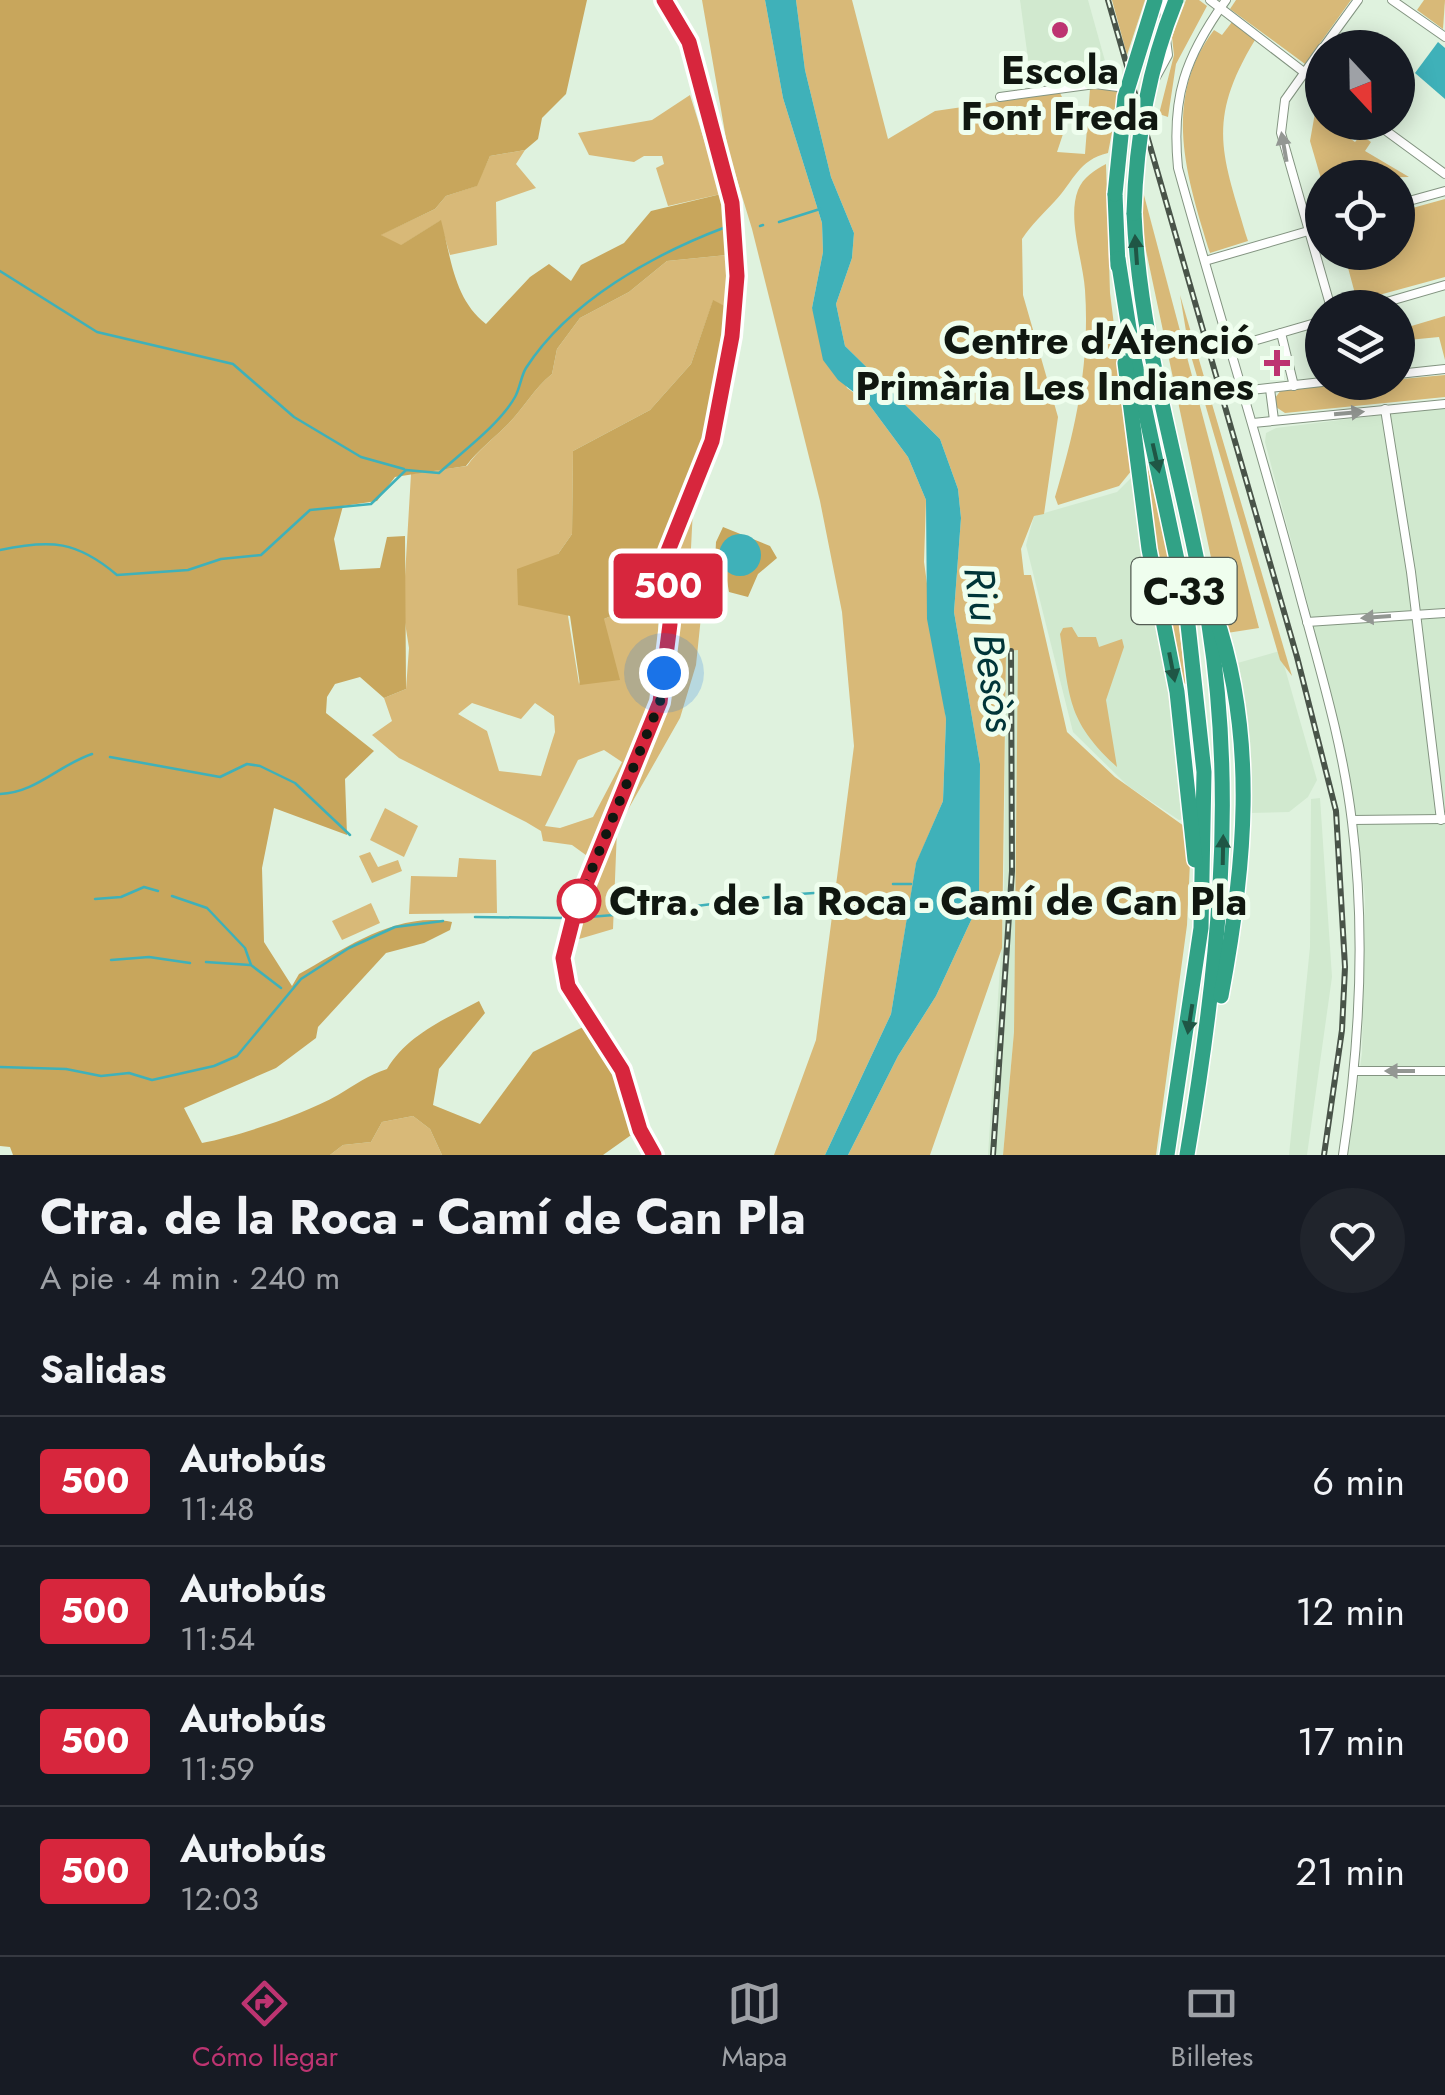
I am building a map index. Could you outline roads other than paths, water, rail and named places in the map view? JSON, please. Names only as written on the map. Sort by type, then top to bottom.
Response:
[{"type":"highway","name":"C-33","points":[[1155,0],[1126,96],[1115,194],[1118,259],[1195,666],[1204,772],[1201,928],[1167,1155]]},
{"type":"highway","name":"C-33","points":[[1176,0],[1154,63],[1140,124],[1134,213],[1141,293],[1198,566],[1234,679],[1243,786],[1241,858],[1231,944],[1218,1017],[1203,1063],[1187,1155]]},
{"type":"highway","points":[[1118,259],[1117,310],[1149,549],[1177,692],[1201,928]]},
{"type":"street","points":[[654,1155],[640,1130],[622,1070],[568,986],[563,958],[575,911],[660,702],[670,624],[668,551],[712,441],[732,336],[737,276],[732,203],[689,42],[664,0]]},
{"type":"street","points":[[1142,83],[1162,70],[1168,55],[1163,0]]},
{"type":"street","points":[[1210,0],[1224,4],[1304,73],[1286,100],[1281,134],[1305,228]]},
{"type":"street","points":[[1336,30],[1358,0]]},
{"type":"street","points":[[1392,0],[1445,38]]},
{"type":"street","points":[[1224,4],[1193,49],[1176,114],[1178,168],[1338,738],[1352,820],[1361,960],[1355,1071],[1342,1155]]},
{"type":"street","points":[[1000,97],[1095,84],[1118,87]]},
{"type":"street","points":[[1399,140],[1445,174]]},
{"type":"street","points":[[1415,199],[1445,190]]},
{"type":"street","points":[[1205,261],[1305,232]]},
{"type":"street","points":[[1415,294],[1445,285]]},
{"type":"street","points":[[1229,348],[1305,326]]},
{"type":"street","points":[[1281,333],[1294,386]]},
{"type":"street","points":[[1415,372],[1445,369]]},
{"type":"street","points":[[1242,390],[1305,384]]},
{"type":"street","points":[[1270,390],[1274,420]]},
{"type":"street","points":[[1252,423],[1445,404]]},
{"type":"street","points":[[1352,820],[1443,820],[1385,409]]},
{"type":"street","points":[[1307,622],[1445,613]]},
{"type":"street","points":[[1355,1071],[1445,1071]]},
{"type":"water","points":[[765,0],[796,0],[805,70],[831,177],[854,233],[852,258],[836,304],[845,346],[940,439],[958,489],[961,518],[954,612],[980,764],[979,903],[936,996],[898,1056],[848,1155],[825,1155],[891,1014],[916,863],[943,801],[946,719],[927,619],[926,500],[908,457],[868,403],[838,380],[823,360],[812,308],[823,252],[822,223],[783,98]]},
{"type":"water","points":[[1438,42],[1445,48],[1445,99],[1415,73]]},
{"type":"water","points":[[740,534],[755,540],[761,555],[755,570],[740,576],[725,570],[719,555],[725,540]]},
{"type":"waterway","points":[[779,222],[820,209]]},
{"type":"waterway","points":[[0,550],[34,544],[63,546],[89,555],[117,575],[188,570],[221,559],[261,555],[310,510],[371,504],[406,470],[439,473],[500,417],[515,397],[526,368],[544,344],[589,301],[642,266],[726,227]]},
{"type":"waterway","points":[[0,271],[97,332],[233,364],[294,417],[361,457],[404,469]]},
{"type":"waterway","points":[[0,794],[25,789],[92,754]]},
{"type":"waterway","points":[[110,757],[220,777],[247,764],[260,766],[295,783],[350,835]]},
{"type":"waterway","points":[[893,884],[911,884]]},
{"type":"waterway","points":[[95,899],[121,897],[144,887],[158,891]]},
{"type":"waterway","points":[[584,917],[814,893]]},
{"type":"waterway","points":[[172,896],[207,908],[245,948],[251,965],[281,988]]},
{"type":"waterway","points":[[475,917],[565,918]]},
{"type":"waterway","points":[[0,1067],[66,1069],[101,1076],[129,1073],[152,1080],[214,1066],[237,1056],[301,979],[349,948],[395,927],[443,921]]},
{"type":"waterway","points":[[111,960],[149,957],[190,963]]},
{"type":"waterway","points":[[206,962],[250,965]]},
{"type":"railway","points":[[1108,0],[1297,657],[1336,811],[1345,967],[1342,1030],[1324,1155]]},
{"type":"railway","points":[[993,1155],[1012,871],[1011,651]]},
{"type":"place","name":"Escola Font Freda","points":[[1060,30]]},
{"type":"place","name":"Centre d'Atenció Primària Les Indianes","points":[[1277,363]]},
{"type":"place","name":"Ctra. de la Roca - Camí de Can Pla","points":[[579,901]]},
{"type":"water label","name":"Riu Besòs","points":[[990,649]]}]
